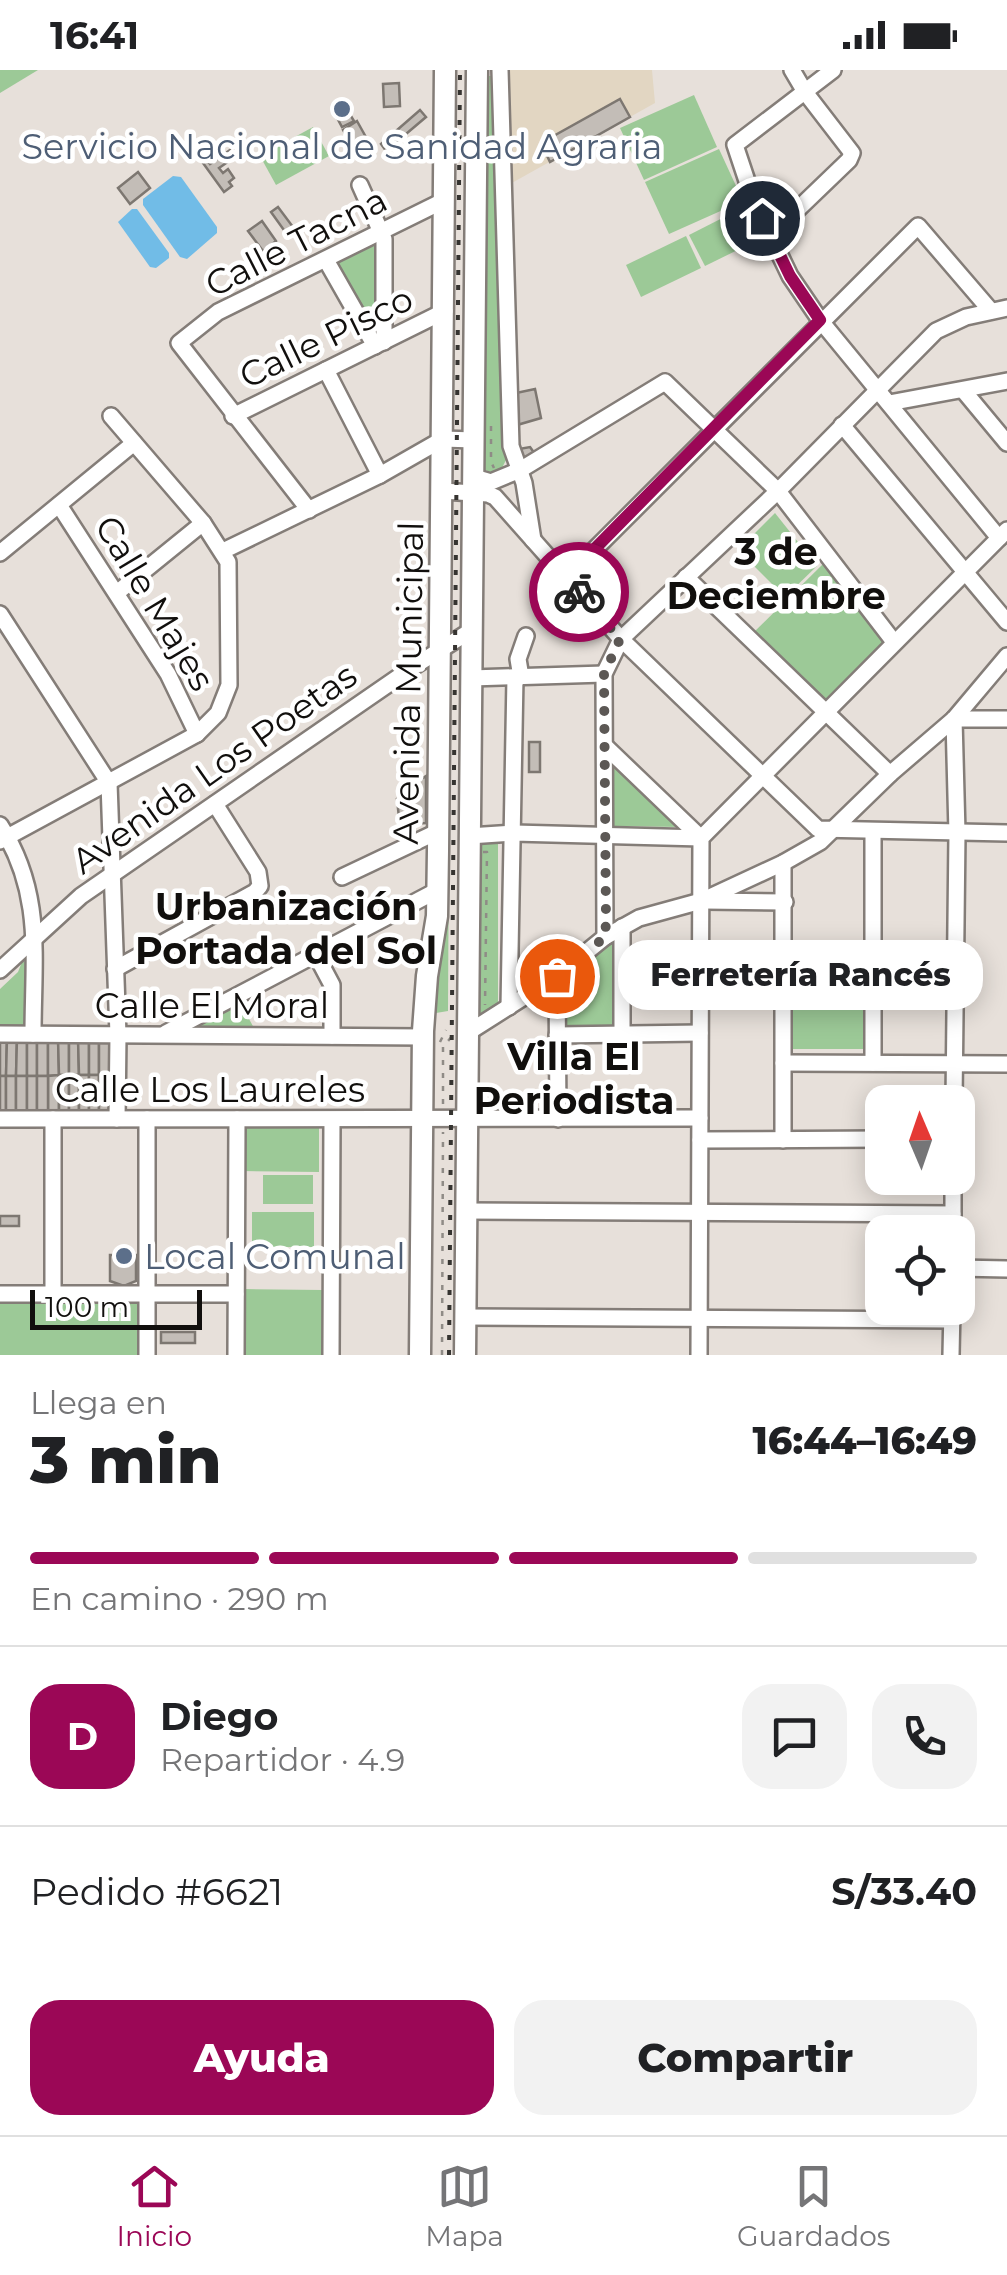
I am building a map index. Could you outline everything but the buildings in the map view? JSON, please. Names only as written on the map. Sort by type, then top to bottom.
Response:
[{"type":"main road","name":"Avenida Municipal","points":[[420,1355],[423,1034],[438,890],[445,70]]},
{"type":"main road","name":"Avenida Municipal","points":[[466,1355],[476,70]]},
{"type":"street","points":[[500,70],[511,446],[520,470],[532,540]]},
{"type":"street","points":[[770,236],[852,153],[804,92],[792,70]]},
{"type":"street","points":[[698,1355],[702,838],[1003,534],[820,320],[790,276],[752,199],[735,145],[833,70]]},
{"type":"street","points":[[360,185],[382,232],[380,344]]},
{"type":"street","name":"Calle Tacna","points":[[233,416],[178,343],[218,312],[445,200]]},
{"type":"street","points":[[566,578],[918,226],[999,310]]},
{"type":"street","points":[[326,260],[380,344]]},
{"type":"street","points":[[605,937],[604,674],[620,639],[778,491],[842,425],[883,397],[936,331],[966,317],[999,310]]},
{"type":"street","name":"Calle Pisco","points":[[233,416],[445,312]]},
{"type":"street","points":[[326,370],[380,475]]},
{"type":"street","points":[[883,397],[963,390],[1007,381]]},
{"type":"street","points":[[443,491],[491,482],[520,470],[664,382],[778,491],[894,642]]},
{"type":"street","points":[[963,390],[1007,444]]},
{"type":"street","points":[[33,1034],[34,938],[27,880],[2,834],[109,783],[197,734],[218,713],[229,686],[228,562],[203,524],[112,416]]},
{"type":"street","points":[[233,416],[309,510]]},
{"type":"street","points":[[842,425],[1007,622]]},
{"type":"street","points":[[222,551],[380,475],[442,439],[474,440]]},
{"type":"street","points":[[0,553],[134,443]]},
{"type":"street","points":[[474,485],[495,497],[620,639],[818,829],[1007,833]]},
{"type":"street","name":"Calle Majes","points":[[59,506],[168,674],[197,734]]},
{"type":"street","points":[[118,592],[203,524]]},
{"type":"street","points":[[686,577],[890,774]]},
{"type":"street","points":[[0,614],[109,783],[118,1034],[117,1119]]},
{"type":"street","name":"Avenida Los Poetas","points":[[0,970],[81,896],[472,630]]},
{"type":"street","points":[[509,1007],[518,659],[526,636]]},
{"type":"street","points":[[469,1025],[509,1007],[557,976],[605,937],[639,918],[701,901],[783,864],[820,842],[954,719],[1007,656]]},
{"type":"street","points":[[472,678],[604,674]]},
{"type":"street","points":[[954,719],[1007,719]]},
{"type":"street","points":[[954,719],[954,1085]]},
{"type":"street","points":[[605,746],[702,838]]},
{"type":"street","points":[[116,968],[260,886],[258,872],[215,804]]},
{"type":"street","points":[[342,877],[439,831]]},
{"type":"street","points":[[873,832],[873,1063]]},
{"type":"street","points":[[470,836],[514,833],[702,838]]},
{"type":"street","points":[[783,864],[783,1140]]},
{"type":"street","points":[[162,1035],[438,890]]},
{"type":"street","points":[[701,901],[785,902]]},
{"type":"street","points":[[622,927],[622,1035]]},
{"type":"street","points":[[314,952],[332,985],[332,1036]]},
{"type":"street","points":[[557,976],[558,1119]]},
{"type":"street","points":[[558,1035],[700,1033]]},
{"type":"street","name":"Calle El Moral","points":[[0,1034],[423,1034]]},
{"type":"street","points":[[783,1063],[1007,1064]]},
{"type":"street","name":"Calle Los Laureles","points":[[0,1119],[332,1120],[467,1127],[558,1119],[700,1118]]},
{"type":"street","points":[[53,1294],[54,1119]]},
{"type":"street","points":[[147,1119],[147,1355]]},
{"type":"street","points":[[236,1355],[237,1119]]},
{"type":"street","points":[[331,1355],[332,1120]]},
{"type":"street","points":[[700,1140],[865,1139]]},
{"type":"street","points":[[466,1216],[699,1212],[953,1214],[954,1195]]},
{"type":"street","points":[[975,1268],[1007,1268]]},
{"type":"street","points":[[0,1294],[236,1294]]},
{"type":"street","points":[[466,1312],[699,1319],[865,1316]]},
{"type":"street","points":[[952,1325],[952,1355]]},
{"type":"path","points":[[423,1034],[469,1025],[486,1007],[487,852]]},
{"type":"path","points":[[421,1127],[443,1135],[467,1127]]},
{"type":"path","points":[[442,1355],[443,1135]]},
{"type":"path","points":[[420,1221],[466,1216]]},
{"type":"path","points":[[420,1309],[466,1312]]},
{"type":"shaded area","points":[[506,70],[652,70],[655,103],[510,184]]},
{"type":"green space","points":[[0,70],[38,70],[0,93]]},
{"type":"green space","points":[[486,76],[495,81],[506,460],[502,468],[492,473],[481,468]]},
{"type":"green space","points":[[455,81],[454,431],[448,431]]},
{"type":"green space","points":[[694,95],[717,147],[644,180],[620,128]]},
{"type":"green space","points":[[313,127],[329,156],[276,185],[260,156]]},
{"type":"green space","points":[[719,149],[743,201],[669,234],[645,182]]},
{"type":"green space","points":[[746,206],[762,238],[705,266],[689,235]]},
{"type":"green space","points":[[686,236],[701,268],[641,297],[626,265]]},
{"type":"green space","points":[[381,241],[381,338],[376,339],[335,264]]},
{"type":"green space","points":[[775,513],[817,566],[785,597],[738,550]]},
{"type":"green space","points":[[823,564],[884,639],[827,703],[752,634]]},
{"type":"green space","points":[[450,656],[448,1011],[430,1014],[446,658]]},
{"type":"green space","points":[[614,762],[680,827],[613,826]]},
{"type":"green space","points":[[498,841],[498,1003],[490,1012],[480,1014],[476,1008],[478,843]]},
{"type":"green space","points":[[612,939],[617,1028],[565,1027],[565,973]]},
{"type":"green space","points":[[27,961],[30,1025],[0,1028],[0,989]]},
{"type":"green space","points":[[787,967],[867,968],[867,1049],[788,1049]]},
{"type":"green space","points":[[238,999],[254,1028],[192,1028]]},
{"type":"green space","points":[[241,1124],[319,1125],[319,1172],[241,1171]]},
{"type":"green space","points":[[263,1175],[313,1175],[313,1204],[263,1204]]},
{"type":"green space","points":[[252,1212],[314,1212],[314,1247],[252,1247]]},
{"type":"green space","points":[[244,1289],[323,1290],[324,1355],[243,1355]]},
{"type":"green space","points":[[0,1301],[140,1301],[137,1355],[0,1355]]},
{"type":"water","points":[[173,176],[181,177],[217,227],[217,233],[187,259],[180,257],[143,205],[143,199]]},
{"type":"water","points":[[137,209],[169,253],[169,258],[156,268],[150,267],[118,222]]},
{"type":"railway","points":[[449,1355],[460,70]]},
{"type":"way so far","points":[[557,976],[605,937],[606,922],[604,674],[620,639],[579,592]]},
{"type":"place","name":"Servicio Nacional de Sanidad Agraria","points":[[342,109]]},
{"type":"place","name":"Ferretería Rancés","points":[[557,976]]},
{"type":"place","name":"Local Comunal","points":[[124,1256]]},
{"type":"district","name":"3 de Deciembre","points":[[776,573]]},
{"type":"district","name":"Urbanización Portada del Sol","points":[[286,928]]},
{"type":"district","name":"Villa El Periodista","points":[[574,1078]]},
{"type":"route","points":[[579,592],[566,578],[820,320],[790,276],[762,218]]}]
